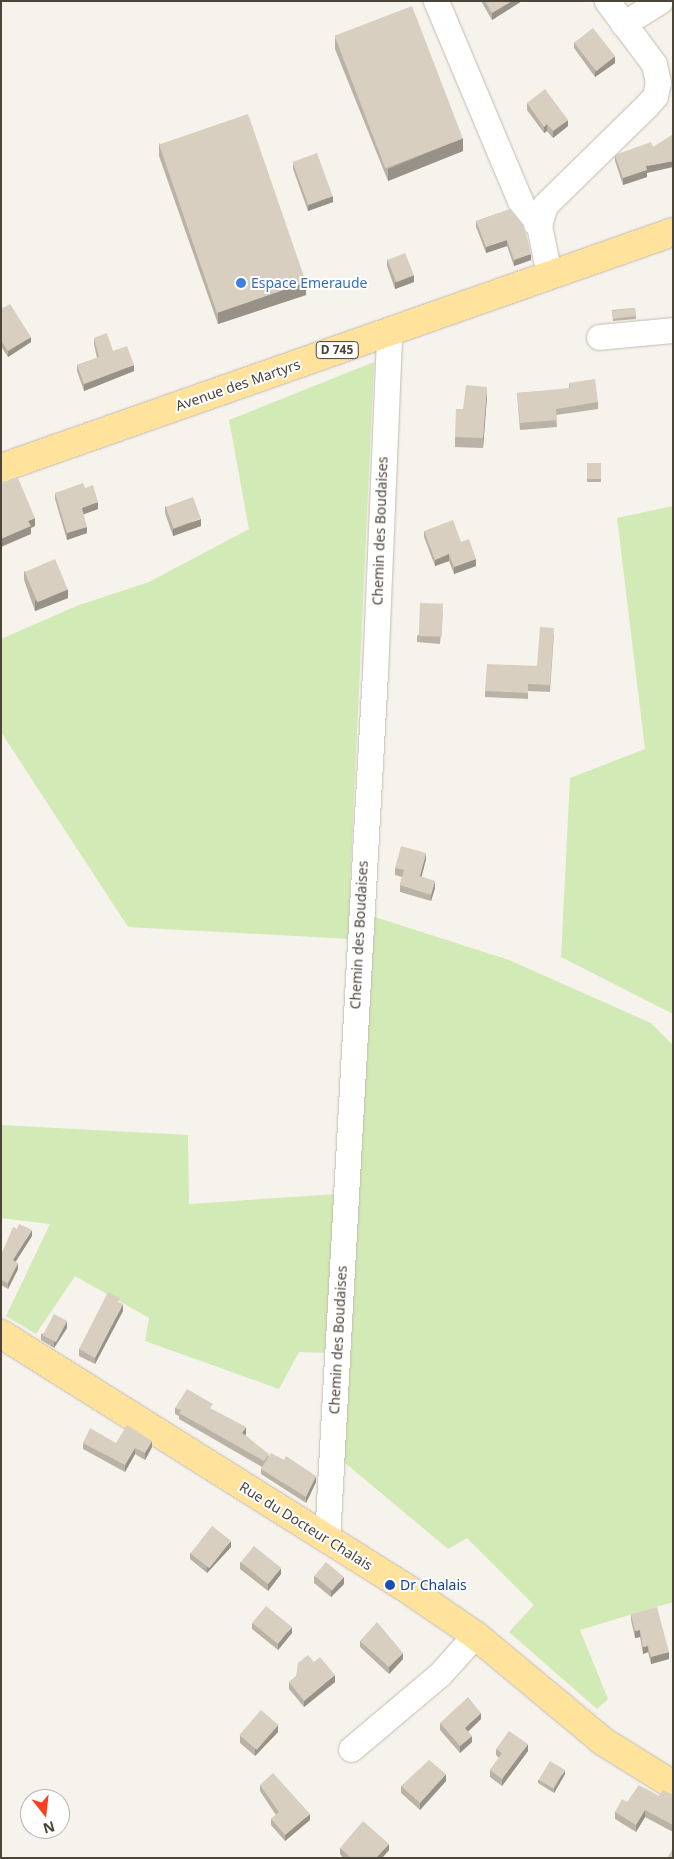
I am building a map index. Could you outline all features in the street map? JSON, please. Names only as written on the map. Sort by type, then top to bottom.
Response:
[{"type":"main road","name":"Avenue des Martyrs","points":[[1,468],[673,232]]},
{"type":"main road","name":"Rue du Docteur Chalais","points":[[1,1334],[327,1539],[475,1635],[604,1742],[673,1785]]},
{"type":"street","points":[[436,1],[526,215],[540,225]]},
{"type":"street","points":[[549,275],[540,225],[545,205],[647,105],[666,81],[607,1]]},
{"type":"street","points":[[623,24],[660,1]]},
{"type":"street","points":[[599,337],[673,330]]},
{"type":"street","name":"Chemin des Boudaises","points":[[327,1539],[375,673],[389,332]]},
{"type":"street","points":[[351,1749],[440,1674],[475,1635]]},
{"type":"green space","points":[[374,362],[350,886],[350,939],[128,927],[1,732],[1,639],[79,605],[149,582],[249,529],[229,420]]},
{"type":"green space","points":[[673,506],[673,1014],[561,957],[570,778],[645,749],[617,518]]},
{"type":"green space","points":[[375,917],[509,960],[651,1023],[673,1045],[673,1602],[580,1630],[608,1699],[597,1709],[509,1632],[534,1605],[467,1538],[448,1549],[344,1462],[358,1119]]},
{"type":"green space","points":[[1,1125],[188,1135],[189,1204],[337,1194],[329,1353],[299,1352],[279,1389],[145,1341],[149,1318],[75,1276],[36,1334],[6,1316],[50,1224],[1,1218]]},
{"type":"building","points":[[485,1],[512,1],[492,13]]},
{"type":"building","points":[[412,6],[463,139],[385,168],[335,36]]},
{"type":"building","points":[[593,28],[615,56],[596,71],[574,43]]},
{"type":"building","points":[[545,89],[568,120],[553,131],[547,124],[544,127],[527,103]]},
{"type":"building","points":[[248,114],[306,282],[217,313],[159,145]]},
{"type":"building","points":[[673,134],[673,161],[646,166],[647,170],[623,178],[615,155],[651,142],[653,147]]},
{"type":"building","points":[[317,153],[333,196],[308,205],[293,162]]},
{"type":"building","points":[[511,209],[524,225],[531,254],[514,260],[507,240],[486,247],[476,221]]},
{"type":"building","points":[[405,253],[414,275],[396,282],[387,260]]},
{"type":"building","points":[[10,304],[31,337],[8,351],[1,342],[1,309]]},
{"type":"building","points":[[635,308],[636,316],[613,319],[612,311]]},
{"type":"building","points":[[107,333],[113,351],[127,346],[134,365],[84,384],[77,365],[99,357],[94,338]]},
{"type":"building","points":[[595,379],[598,402],[556,409],[557,420],[520,423],[517,393],[570,388],[569,383]]},
{"type":"building","points":[[466,385],[487,387],[483,438],[455,437],[456,409],[463,409]]},
{"type":"building","points":[[587,463],[601,463],[601,479],[587,479]]},
{"type":"building","points":[[18,478],[35,518],[28,521],[31,526],[1,539],[1,484]]},
{"type":"building","points":[[83,483],[85,488],[93,485],[98,502],[82,508],[87,527],[67,533],[55,493]]},
{"type":"building","points":[[193,497],[201,519],[174,529],[166,507]]},
{"type":"building","points":[[453,520],[461,542],[469,539],[476,559],[454,567],[449,554],[435,560],[424,531]]},
{"type":"building","points":[[55,559],[68,589],[38,602],[25,572]]},
{"type":"building","points":[[420,603],[443,604],[442,637],[419,636]]},
{"type":"building","points":[[540,627],[554,628],[550,685],[528,684],[528,693],[485,691],[487,664],[537,666]]},
{"type":"building","points":[[401,846],[426,853],[420,876],[435,881],[431,895],[400,885],[404,870],[395,868]]},
{"type":"building","points":[[19,1224],[32,1230],[13,1260],[18,1263],[8,1283],[1,1280],[1,1255],[13,1227],[17,1229]]},
{"type":"building","points":[[108,1292],[120,1298],[118,1302],[123,1304],[95,1358],[79,1349]]},
{"type":"building","points":[[54,1314],[67,1321],[56,1342],[43,1335]]},
{"type":"building","points":[[187,1389],[213,1404],[210,1408],[246,1427],[242,1433],[269,1454],[264,1461],[179,1413],[181,1410],[175,1408]]},
{"type":"building","points":[[127,1425],[152,1441],[145,1453],[135,1448],[125,1465],[83,1443],[90,1428],[116,1443]]},
{"type":"building","points":[[271,1453],[284,1460],[286,1456],[316,1476],[306,1497],[261,1469]]},
{"type":"building","points":[[212,1526],[231,1541],[209,1568],[190,1554]]},
{"type":"building","points":[[254,1546],[281,1568],[268,1584],[241,1562]]},
{"type":"building","points":[[326,1562],[344,1577],[332,1591],[314,1576]]},
{"type":"building","points":[[266,1606],[292,1627],[278,1644],[252,1623]]},
{"type":"building","points":[[657,1607],[669,1652],[651,1657],[648,1646],[643,1647],[640,1630],[635,1631],[631,1614]]},
{"type":"building","points":[[377,1622],[403,1653],[389,1667],[360,1641]]},
{"type":"building","points":[[308,1655],[314,1662],[320,1657],[335,1675],[304,1701],[289,1682],[296,1676],[298,1663]]},
{"type":"building","points":[[468,1697],[481,1713],[465,1728],[472,1736],[460,1746],[440,1723]]},
{"type":"building","points":[[261,1710],[278,1725],[257,1750],[239,1735]]},
{"type":"building","points":[[509,1731],[528,1744],[502,1779],[490,1770],[502,1753],[496,1749]]},
{"type":"building","points":[[429,1760],[446,1774],[420,1803],[401,1786]]},
{"type":"building","points":[[550,1761],[565,1770],[553,1789],[539,1780]]},
{"type":"building","points":[[273,1773],[310,1814],[285,1835],[271,1819],[279,1812],[260,1785]]},
{"type":"building","points":[[639,1785],[659,1796],[663,1790],[673,1795],[673,1825],[645,1810],[636,1825],[615,1812],[622,1799],[627,1802]]},
{"type":"building","points":[[363,1821],[389,1844],[376,1858],[351,1858],[340,1848]]},
{"type":"building","points":[[673,1848],[673,1858],[667,1858]]},
{"type":"place","name":"Espace Emeraude","points":[[241,283]]},
{"type":"place","name":"Dr Chalais","points":[[390,1585]]}]
